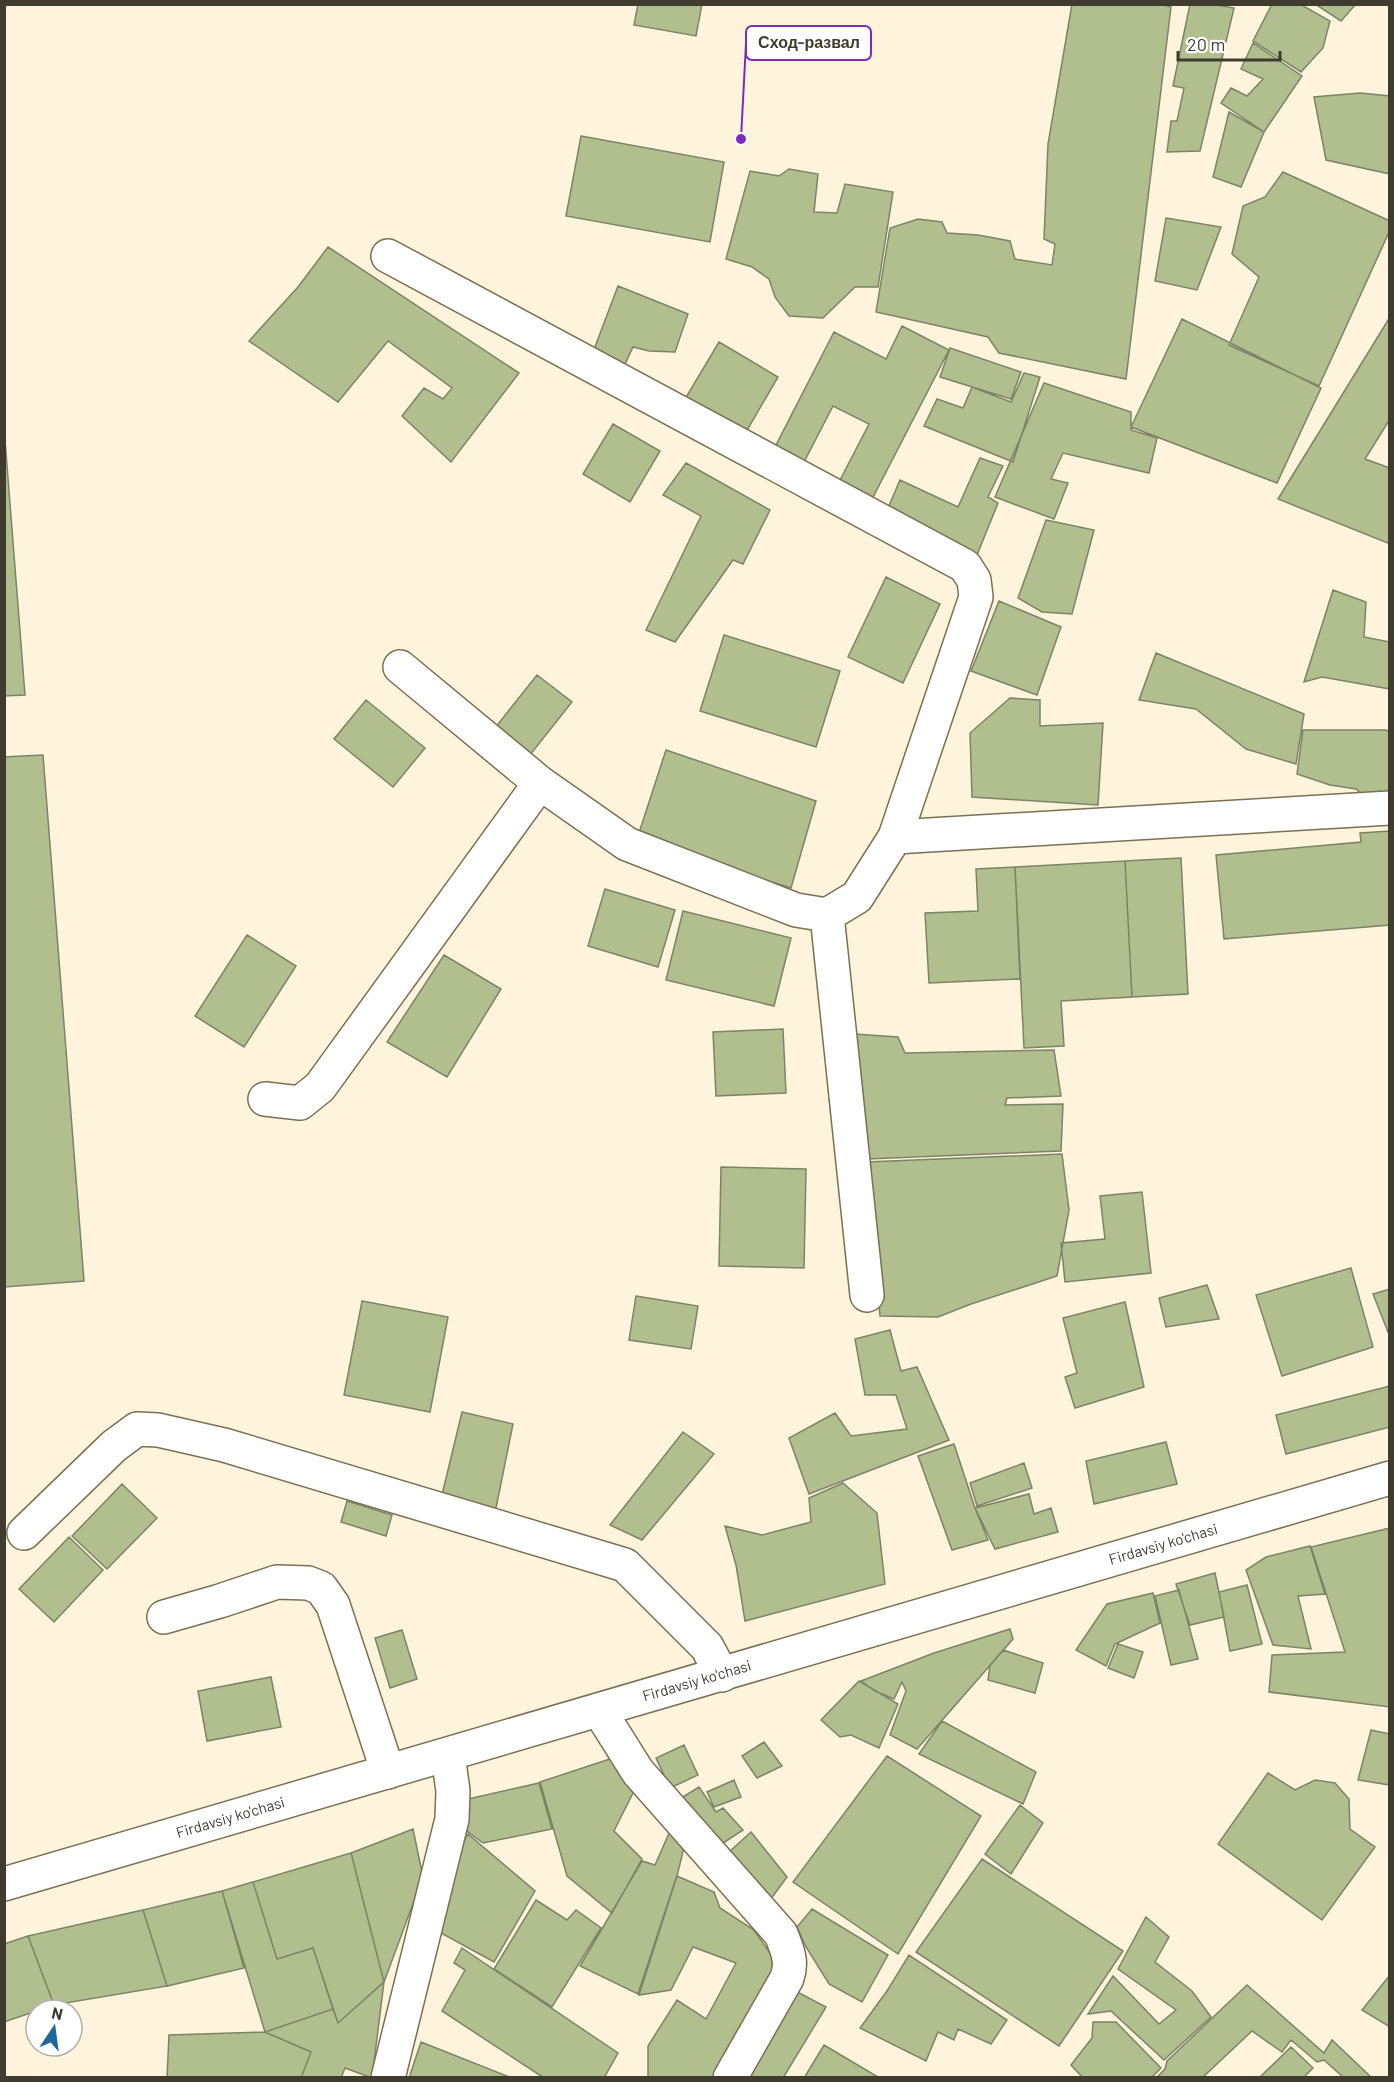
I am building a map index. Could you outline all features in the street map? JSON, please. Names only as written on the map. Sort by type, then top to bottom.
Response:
[{"type":"street","points":[[388,256],[965,566],[974,580],[976,597],[895,837],[857,897],[827,915],[796,910],[627,844],[540,783],[400,667]]},
{"type":"street","points":[[265,1100],[300,1104],[320,1087],[540,783]]},
{"type":"street","points":[[895,837],[1389,808]]},
{"type":"street","points":[[827,915],[867,1294]]},
{"type":"street","points":[[24,1533],[114,1446],[137,1429],[158,1430],[235,1449],[625,1565],[707,1647],[722,1675]]},
{"type":"street","name":"Firdavsiy ko'chasi","points":[[4,1884],[1389,1478]]},
{"type":"street","points":[[164,1617],[277,1582],[308,1582],[321,1588],[333,1605],[388,1772]]},
{"type":"street","points":[[599,1710],[638,1772],[780,1934],[788,1953],[791,1966],[788,1978],[730,2078]]},
{"type":"street","points":[[388,2078],[452,1819],[453,1791],[448,1755]]},
{"type":"building","points":[[638,4],[702,4],[696,36],[634,25]]},
{"type":"building","points":[[1072,4],[1159,4],[1171,7],[1126,379],[999,353],[988,337],[876,312],[890,228],[918,219],[942,222],[947,233],[978,235],[1010,241],[1015,259],[1052,265],[1055,244],[1044,239],[1048,144]]},
{"type":"building","points":[[1190,4],[1211,4],[1234,8],[1200,151],[1167,152],[1171,121],[1177,121],[1184,88],[1173,86]]},
{"type":"building","points":[[1272,4],[1300,4],[1330,21],[1323,48],[1301,72],[1253,41]]},
{"type":"building","points":[[1315,4],[1356,4],[1341,21]]},
{"type":"building","points":[[1253,43],[1302,76],[1264,132],[1221,103],[1231,88],[1247,96],[1263,79],[1241,69]]},
{"type":"building","points":[[1360,93],[1390,96],[1390,174],[1326,160],[1314,97]]},
{"type":"building","points":[[1229,112],[1264,132],[1241,187],[1213,177]]},
{"type":"building","points":[[581,136],[724,162],[710,242],[566,216]]},
{"type":"building","points":[[789,169],[818,174],[814,212],[837,213],[845,184],[893,192],[878,287],[855,287],[823,318],[789,316],[775,297],[769,279],[752,267],[726,259],[750,171],[779,176]]},
{"type":"building","points":[[1283,172],[1390,221],[1390,230],[1319,386],[1229,345],[1259,277],[1232,254],[1243,206],[1265,197]]},
{"type":"building","points":[[1166,218],[1221,227],[1197,290],[1155,281]]},
{"type":"building","points":[[328,247],[519,373],[451,462],[402,416],[424,388],[443,399],[452,388],[388,341],[338,402],[249,341],[298,287]]},
{"type":"building","points":[[618,286],[688,314],[675,352],[649,351],[633,347],[619,377],[590,360]]},
{"type":"building","points":[[1390,317],[1390,419],[1365,459],[1390,468],[1390,544],[1278,499]]},
{"type":"building","points":[[1182,319],[1321,388],[1277,483],[1131,427]]},
{"type":"building","points":[[902,326],[949,350],[870,503],[837,486],[869,424],[833,406],[803,464],[774,449],[834,332],[886,359]]},
{"type":"building","points":[[719,342],[778,377],[742,439],[682,404]]},
{"type":"building","points":[[950,348],[1021,372],[1011,399],[940,377]]},
{"type":"building","points":[[1024,373],[1040,377],[1013,462],[924,426],[937,399],[963,408],[972,387],[1011,402]]},
{"type":"building","points":[[1044,383],[1131,412],[1131,430],[1157,438],[1149,473],[1063,453],[1051,479],[1068,483],[1054,519],[995,497]]},
{"type":"building","points":[[613,424],[660,451],[630,502],[583,474]]},
{"type":"building","points":[[4,427],[25,695],[4,696]]},
{"type":"building","points":[[980,458],[1003,466],[988,497],[998,503],[977,555],[885,515],[900,480],[958,507]]},
{"type":"building","points":[[686,463],[770,510],[743,564],[733,560],[675,642],[646,630],[701,516],[663,495]]},
{"type":"building","points":[[1046,520],[1094,530],[1072,614],[1042,612],[1018,598]]},
{"type":"building","points":[[886,577],[940,604],[903,683],[848,657]]},
{"type":"building","points":[[1333,590],[1366,602],[1364,637],[1390,642],[1390,689],[1322,677],[1304,682]]},
{"type":"building","points":[[999,601],[1061,627],[1037,695],[971,671]]},
{"type":"building","points":[[724,635],[840,671],[816,747],[700,711]]},
{"type":"building","points":[[1156,653],[1304,714],[1296,764],[1246,749],[1196,709],[1139,700]]},
{"type":"building","points":[[537,675],[572,702],[526,760],[491,733]]},
{"type":"building","points":[[1010,698],[1040,700],[1040,726],[1103,723],[1098,805],[972,797],[970,733]]},
{"type":"building","points":[[366,700],[425,748],[393,787],[334,739]]},
{"type":"building","points":[[1303,730],[1386,730],[1390,732],[1390,800],[1369,800],[1356,789],[1330,785],[1297,774]]},
{"type":"building","points":[[666,750],[816,801],[791,888],[637,839]]},
{"type":"building","points":[[43,755],[84,1281],[4,1287],[4,757]]},
{"type":"building","points":[[1390,831],[1390,925],[1224,939],[1216,855],[1361,842],[1360,833]]},
{"type":"building","points":[[1181,858],[1188,994],[1132,997],[1125,861]]},
{"type":"building","points":[[1125,861],[1132,997],[1061,1001],[1064,1046],[1024,1048],[1015,867]]},
{"type":"building","points":[[1015,867],[1020,979],[929,983],[925,913],[978,911],[976,869]]},
{"type":"building","points":[[605,889],[675,910],[658,967],[588,946]]},
{"type":"building","points":[[683,911],[791,938],[774,1006],[666,980]]},
{"type":"building","points":[[247,935],[296,966],[244,1047],[195,1016]]},
{"type":"building","points":[[444,955],[501,989],[447,1077],[387,1042]]},
{"type":"building","points":[[783,1029],[786,1093],[716,1096],[713,1032]]},
{"type":"building","points":[[854,1034],[898,1037],[905,1053],[1054,1050],[1061,1096],[1007,1098],[1005,1105],[1063,1104],[1061,1151],[868,1159]]},
{"type":"building","points":[[1062,1154],[1069,1210],[1057,1276],[938,1317],[880,1316],[866,1162]]},
{"type":"building","points":[[721,1167],[806,1169],[804,1268],[719,1266]]},
{"type":"building","points":[[1142,1192],[1151,1273],[1065,1282],[1061,1243],[1105,1239],[1100,1196]]},
{"type":"building","points":[[1351,1268],[1373,1347],[1282,1376],[1256,1295]]},
{"type":"building","points":[[1207,1285],[1219,1319],[1166,1327],[1159,1298]]},
{"type":"building","points":[[1390,1289],[1390,1337],[1373,1294]]},
{"type":"building","points":[[636,1296],[698,1306],[691,1349],[629,1340]]},
{"type":"building","points":[[362,1301],[448,1317],[430,1412],[344,1395]]},
{"type":"building","points":[[1125,1302],[1144,1387],[1075,1408],[1065,1377],[1077,1373],[1063,1318]]},
{"type":"building","points":[[890,1330],[901,1371],[917,1367],[949,1440],[809,1494],[789,1438],[835,1413],[851,1436],[907,1429],[896,1395],[865,1395],[855,1339]]},
{"type":"building","points":[[1390,1386],[1390,1427],[1286,1454],[1276,1415]]},
{"type":"building","points":[[462,1412],[513,1424],[495,1513],[441,1499]]},
{"type":"building","points":[[683,1432],[714,1454],[642,1540],[610,1525]]},
{"type":"building","points":[[1166,1442],[1177,1484],[1094,1504],[1086,1461]]},
{"type":"building","points":[[954,1444],[988,1540],[952,1550],[918,1456]]},
{"type":"building","points":[[1024,1463],[1032,1488],[977,1506],[970,1483]]},
{"type":"building","points":[[843,1483],[877,1513],[885,1584],[745,1621],[736,1565],[725,1526],[762,1535],[811,1522],[809,1498]]},
{"type":"building","points":[[122,1484],[157,1518],[107,1569],[72,1536]]},
{"type":"building","points":[[1029,1494],[1034,1514],[1051,1508],[1058,1532],[995,1549],[975,1508]]},
{"type":"building","points":[[347,1501],[392,1515],[386,1536],[341,1522]]},
{"type":"building","points":[[1390,1528],[1390,1707],[1269,1692],[1272,1655],[1345,1652],[1311,1547]]},
{"type":"building","points":[[69,1537],[103,1570],[54,1622],[19,1589]]},
{"type":"building","points":[[1310,1546],[1325,1594],[1298,1596],[1311,1649],[1273,1645],[1246,1570],[1266,1557]]},
{"type":"building","points":[[1215,1573],[1224,1617],[1190,1625],[1176,1584]]},
{"type":"building","points":[[1247,1585],[1262,1644],[1230,1651],[1219,1592]]},
{"type":"building","points":[[1179,1590],[1198,1659],[1171,1665],[1155,1596]]},
{"type":"building","points":[[1153,1593],[1160,1623],[1115,1644],[1106,1666],[1076,1650],[1107,1604]]},
{"type":"building","points":[[1010,1629],[1013,1639],[917,1749],[890,1735],[906,1691],[902,1682],[894,1699],[875,1691],[861,1681],[934,1653]]},
{"type":"building","points":[[402,1630],[417,1679],[390,1688],[375,1638]]},
{"type":"building","points":[[1118,1644],[1143,1652],[1134,1678],[1108,1668]]},
{"type":"building","points":[[1003,1650],[1043,1663],[1035,1693],[988,1680],[990,1665]]},
{"type":"building","points":[[271,1677],[281,1727],[207,1741],[198,1691]]},
{"type":"building","points":[[859,1681],[898,1704],[879,1748],[851,1735],[840,1737],[821,1720]]},
{"type":"building","points":[[942,1721],[1036,1772],[1023,1804],[919,1754]]},
{"type":"building","points":[[1371,1730],[1390,1734],[1390,1785],[1358,1780]]},
{"type":"building","points":[[764,1742],[782,1766],[757,1778],[742,1756]]},
{"type":"building","points":[[684,1745],[698,1775],[670,1788],[656,1758]]},
{"type":"building","points":[[887,1756],[981,1816],[898,1954],[793,1882]]},
{"type":"building","points":[[616,1757],[633,1793],[614,1831],[642,1859],[612,1913],[567,1876],[540,1782]]},
{"type":"building","points":[[1268,1773],[1295,1790],[1315,1780],[1335,1783],[1349,1799],[1350,1829],[1375,1847],[1322,1920],[1218,1844]]},
{"type":"building","points":[[734,1780],[741,1797],[714,1807],[707,1792]]},
{"type":"building","points":[[539,1783],[552,1829],[483,1843],[468,1832],[459,1801]]},
{"type":"building","points":[[699,1787],[716,1812],[723,1808],[743,1830],[714,1849],[673,1803]]},
{"type":"building","points":[[1020,1805],[1043,1823],[1011,1874],[985,1854]]},
{"type":"building","points":[[413,1829],[423,1877],[384,1982],[351,1853]]},
{"type":"building","points":[[670,1831],[686,1839],[678,1872],[638,1994],[580,1966],[642,1861],[655,1865]]},
{"type":"building","points":[[751,1832],[787,1877],[770,1900],[729,1852]]},
{"type":"building","points":[[468,1834],[535,1891],[494,1962],[432,1928],[432,1898]]},
{"type":"building","points":[[351,1853],[384,1982],[338,2023],[313,1948],[277,1959],[253,1882]]},
{"type":"building","points":[[982,1859],[1123,1951],[1059,2046],[916,1952]]},
{"type":"building","points":[[677,1876],[714,1892],[720,1908],[754,1930],[779,1966],[718,2078],[648,2078],[648,2046],[677,2000],[706,2019],[736,1963],[693,1947],[671,1990],[639,1995]]},
{"type":"building","points":[[253,1882],[277,1959],[313,1948],[333,2009],[265,2032],[222,1891]]},
{"type":"building","points":[[222,1891],[244,1968],[167,1986],[143,1910]]},
{"type":"building","points":[[536,1900],[567,1920],[576,1910],[601,1928],[552,2007],[494,1969]]},
{"type":"building","points":[[812,1909],[888,1955],[862,2002],[829,1984],[806,1947],[797,1927]]},
{"type":"building","points":[[143,1910],[167,1986],[84,2000],[84,1998],[51,1998],[28,1936]]},
{"type":"building","points":[[1146,1917],[1169,1937],[1155,1962],[1192,1991],[1211,2017],[1164,2060],[1111,2011],[1088,2014],[1113,1976],[1159,2024],[1176,2010],[1118,1969]]},
{"type":"building","points":[[28,1936],[51,1998],[24,1998],[24,2015],[4,2022],[4,1944]]},
{"type":"building","points":[[462,1948],[618,2053],[604,2078],[544,2078],[442,2011],[465,1970],[454,1963]]},
{"type":"building","points":[[909,1955],[1007,2020],[991,2044],[958,2029],[954,2040],[938,2032],[926,2061],[860,2028]]},
{"type":"building","points":[[1390,1975],[1390,2027],[1362,2010]]},
{"type":"building","points":[[384,1982],[372,2078],[345,2068],[341,2078],[301,2078],[311,2052],[265,2032],[333,2009],[338,2023]]},
{"type":"building","points":[[1247,1985],[1324,2053],[1332,2040],[1372,2078],[1344,2078],[1324,2060],[1317,2062],[1291,2040],[1282,2052],[1252,2031],[1202,2078],[1156,2078],[1165,2069],[1167,2061]]},
{"type":"building","points":[[786,1986],[826,2007],[783,2078],[741,2078]]},
{"type":"building","points":[[1093,2022],[1116,2022],[1161,2068],[1151,2078],[1083,2078],[1071,2065],[1092,2038]]},
{"type":"building","points":[[265,2032],[311,2052],[301,2078],[167,2078],[169,2035]]},
{"type":"building","points":[[421,2042],[512,2078],[409,2078]]},
{"type":"building","points":[[824,2045],[878,2077],[804,2078]]},
{"type":"building","points":[[1291,2047],[1313,2068],[1303,2078],[1259,2078]]},
{"type":"place","name":"Сход-развал","points":[[741,139]]}]
